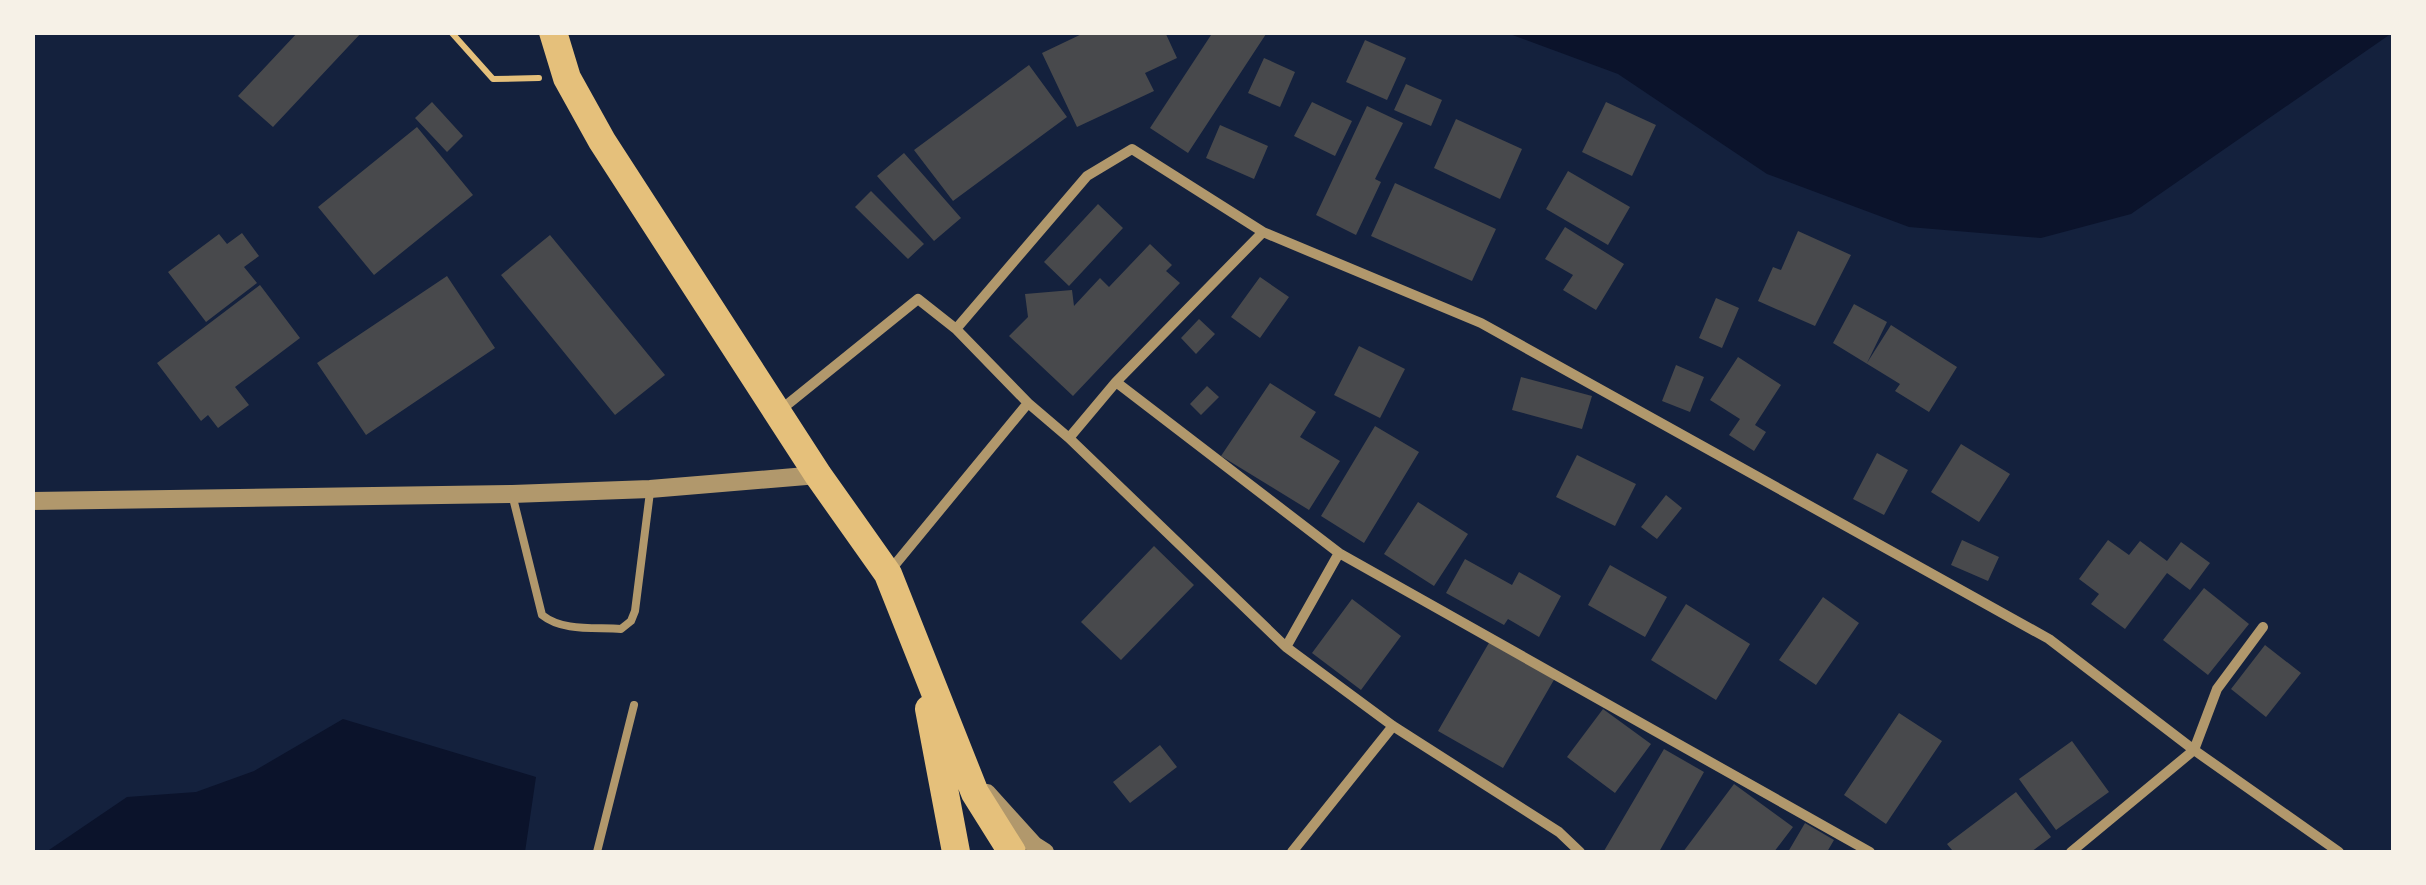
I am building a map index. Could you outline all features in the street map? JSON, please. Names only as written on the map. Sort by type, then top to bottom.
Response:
[{"type":"highway","points":[[553,32],[567,78],[602,141],[818,475],[888,574],[976,794],[1012,852]]},
{"type":"highway","points":[[916,639],[956,852]]},
{"type":"street","points":[[956,329],[1087,176],[1132,149],[1263,232],[1481,323],[2032,629],[2339,852]]},
{"type":"street","points":[[1069,438],[1116,382],[1263,232]]},
{"type":"street","points":[[778,412],[918,300],[956,329],[1028,403],[1286,647],[1393,726],[1558,832],[1580,852]]},
{"type":"street","points":[[1116,382],[1339,552],[1870,852]]},
{"type":"street","points":[[888,574],[1028,403]]},
{"type":"street","points":[[32,501],[512,494],[650,489],[818,475]]},
{"type":"street","points":[[1286,647],[1339,552]]},
{"type":"street","points":[[2070,852],[2194,750],[2217,689],[2263,627]]},
{"type":"street","points":[[1292,852],[1393,726]]},
{"type":"street","points":[[962,761],[992,800],[1034,846],[1045,852]]},
{"type":"lane","points":[[512,494],[542,615],[564,626],[622,629],[635,610],[650,489]]},
{"type":"lane","points":[[597,852],[634,704]]},
{"type":"path","points":[[451,32],[493,79],[567,78]]},
{"type":"water","points":[[1507,33],[2392,33],[2131,214],[2041,238],[1909,227],[1767,174],[1618,74]]},
{"type":"water","points":[[343,719],[536,777],[525,852],[46,852],[127,797],[196,792],[254,771]]},
{"type":"building","points":[[298,32],[362,32],[273,127],[238,96]]},
{"type":"building","points":[[1086,32],[1165,32],[1177,58],[1145,73],[1154,91],[1077,127],[1042,53]]},
{"type":"building","points":[[1213,32],[1266,34],[1188,153],[1150,128]]},
{"type":"building","points":[[1365,40],[1406,58],[1387,100],[1346,82]]},
{"type":"building","points":[[1264,58],[1295,72],[1280,107],[1248,93]]},
{"type":"building","points":[[1029,65],[1067,117],[953,201],[914,150]]},
{"type":"building","points":[[1406,84],[1442,100],[1431,126],[1394,110]]},
{"type":"building","points":[[432,102],[463,136],[447,152],[415,118]]},
{"type":"building","points":[[1312,102],[1352,121],[1335,156],[1294,136]]},
{"type":"building","points":[[1606,102],[1656,125],[1632,176],[1582,152]]},
{"type":"building","points":[[1367,106],[1403,123],[1375,179],[1381,182],[1356,235],[1316,215]]},
{"type":"building","points":[[1456,119],[1522,149],[1500,199],[1434,168]]},
{"type":"building","points":[[1220,125],[1268,146],[1254,179],[1206,158]]},
{"type":"building","points":[[417,127],[473,195],[374,275],[318,207]]},
{"type":"building","points":[[904,153],[961,218],[934,241],[877,176]]},
{"type":"building","points":[[1568,171],[1630,207],[1608,245],[1546,209]]},
{"type":"building","points":[[1395,183],[1496,229],[1472,281],[1371,236]]},
{"type":"building","points":[[871,191],[924,244],[908,259],[855,207]]},
{"type":"building","points":[[1098,204],[1123,228],[1069,286],[1044,262]]},
{"type":"building","points":[[1565,227],[1624,264],[1596,310],[1563,290],[1573,275],[1545,259]]},
{"type":"building","points":[[1798,231],[1851,255],[1815,326],[1758,301],[1773,267],[1781,270]]},
{"type":"building","points":[[242,233],[259,256],[244,267],[257,283],[206,322],[168,272],[219,234],[227,244]]},
{"type":"building","points":[[550,235],[665,375],[615,415],[501,275]]},
{"type":"building","points":[[1150,244],[1172,265],[1166,271],[1180,283],[1073,396],[1009,336],[1028,317],[1025,294],[1072,290],[1074,306],[1100,278],[1109,287]]},
{"type":"building","points":[[447,276],[495,348],[366,435],[317,363]]},
{"type":"building","points":[[1260,277],[1289,297],[1260,338],[1231,317]]},
{"type":"building","points":[[260,285],[300,338],[235,387],[249,405],[218,428],[208,415],[201,421],[157,363]]},
{"type":"building","points":[[1716,298],[1739,308],[1722,348],[1699,338]]},
{"type":"building","points":[[1854,304],[1887,322],[1867,363],[1891,325],[1957,367],[1929,412],[1895,391],[1900,384],[1833,343]]},
{"type":"building","points":[[1199,319],[1215,334],[1196,354],[1181,338]]},
{"type":"building","points":[[1359,346],[1405,369],[1380,418],[1334,395]]},
{"type":"building","points":[[1738,357],[1781,385],[1755,425],[1766,432],[1754,451],[1729,435],[1740,419],[1710,400]]},
{"type":"building","points":[[1676,365],[1704,377],[1690,412],[1662,401]]},
{"type":"building","points":[[1521,377],[1592,396],[1582,429],[1512,410]]},
{"type":"building","points":[[1270,383],[1316,412],[1300,437],[1340,461],[1309,510],[1221,456]]},
{"type":"building","points":[[1207,386],[1219,397],[1201,415],[1190,404]]},
{"type":"building","points":[[1375,426],[1419,452],[1364,543],[1321,516]]},
{"type":"building","points":[[1961,444],[2010,474],[1979,522],[1931,492]]},
{"type":"building","points":[[1877,453],[1908,470],[1884,515],[1853,499]]},
{"type":"building","points":[[1577,455],[1636,484],[1615,526],[1556,497]]},
{"type":"building","points":[[1666,495],[1682,508],[1657,539],[1641,527]]},
{"type":"building","points":[[1418,502],[1468,534],[1434,586],[1384,554]]},
{"type":"building","points":[[1962,540],[1999,557],[1988,581],[1951,565]]},
{"type":"building","points":[[2108,540],[2129,555],[2140,541],[2167,561],[2181,542],[2210,563],[2190,590],[2167,573],[2125,629],[2091,604],[2099,594],[2079,579]]},
{"type":"building","points":[[1154,546],[1194,585],[1121,660],[1081,622]]},
{"type":"building","points":[[1465,559],[1512,585],[1519,572],[1561,596],[1539,637],[1508,619],[1504,625],[1446,593]]},
{"type":"building","points":[[1610,565],[1667,597],[1645,637],[1588,605]]},
{"type":"building","points":[[2204,588],[2249,624],[2208,675],[2163,640]]},
{"type":"building","points":[[1823,597],[1859,623],[1816,685],[1779,660]]},
{"type":"building","points":[[1352,599],[1401,636],[1361,690],[1312,653]]},
{"type":"building","points":[[1686,604],[1750,644],[1716,700],[1651,660]]},
{"type":"building","points":[[1490,641],[1555,678],[1503,768],[1438,731]]},
{"type":"building","points":[[2265,645],[2301,673],[2266,717],[2231,689]]},
{"type":"building","points":[[1603,709],[1651,744],[1615,793],[1567,757]]},
{"type":"building","points":[[1899,713],[1942,741],[1886,824],[1844,795]]},
{"type":"building","points":[[2072,741],[2109,792],[2056,830],[2019,779]]},
{"type":"building","points":[[1160,745],[1177,767],[1130,803],[1113,782]]},
{"type":"building","points":[[1664,749],[1704,772],[1659,852],[1604,851]]},
{"type":"building","points":[[1734,784],[1793,827],[1774,852],[1683,852]]},
{"type":"building","points":[[2016,792],[2051,837],[2031,852],[1948,852],[1952,850],[1947,844]]},
{"type":"building","points":[[1805,823],[1834,840],[1827,852],[1788,852]]}]
